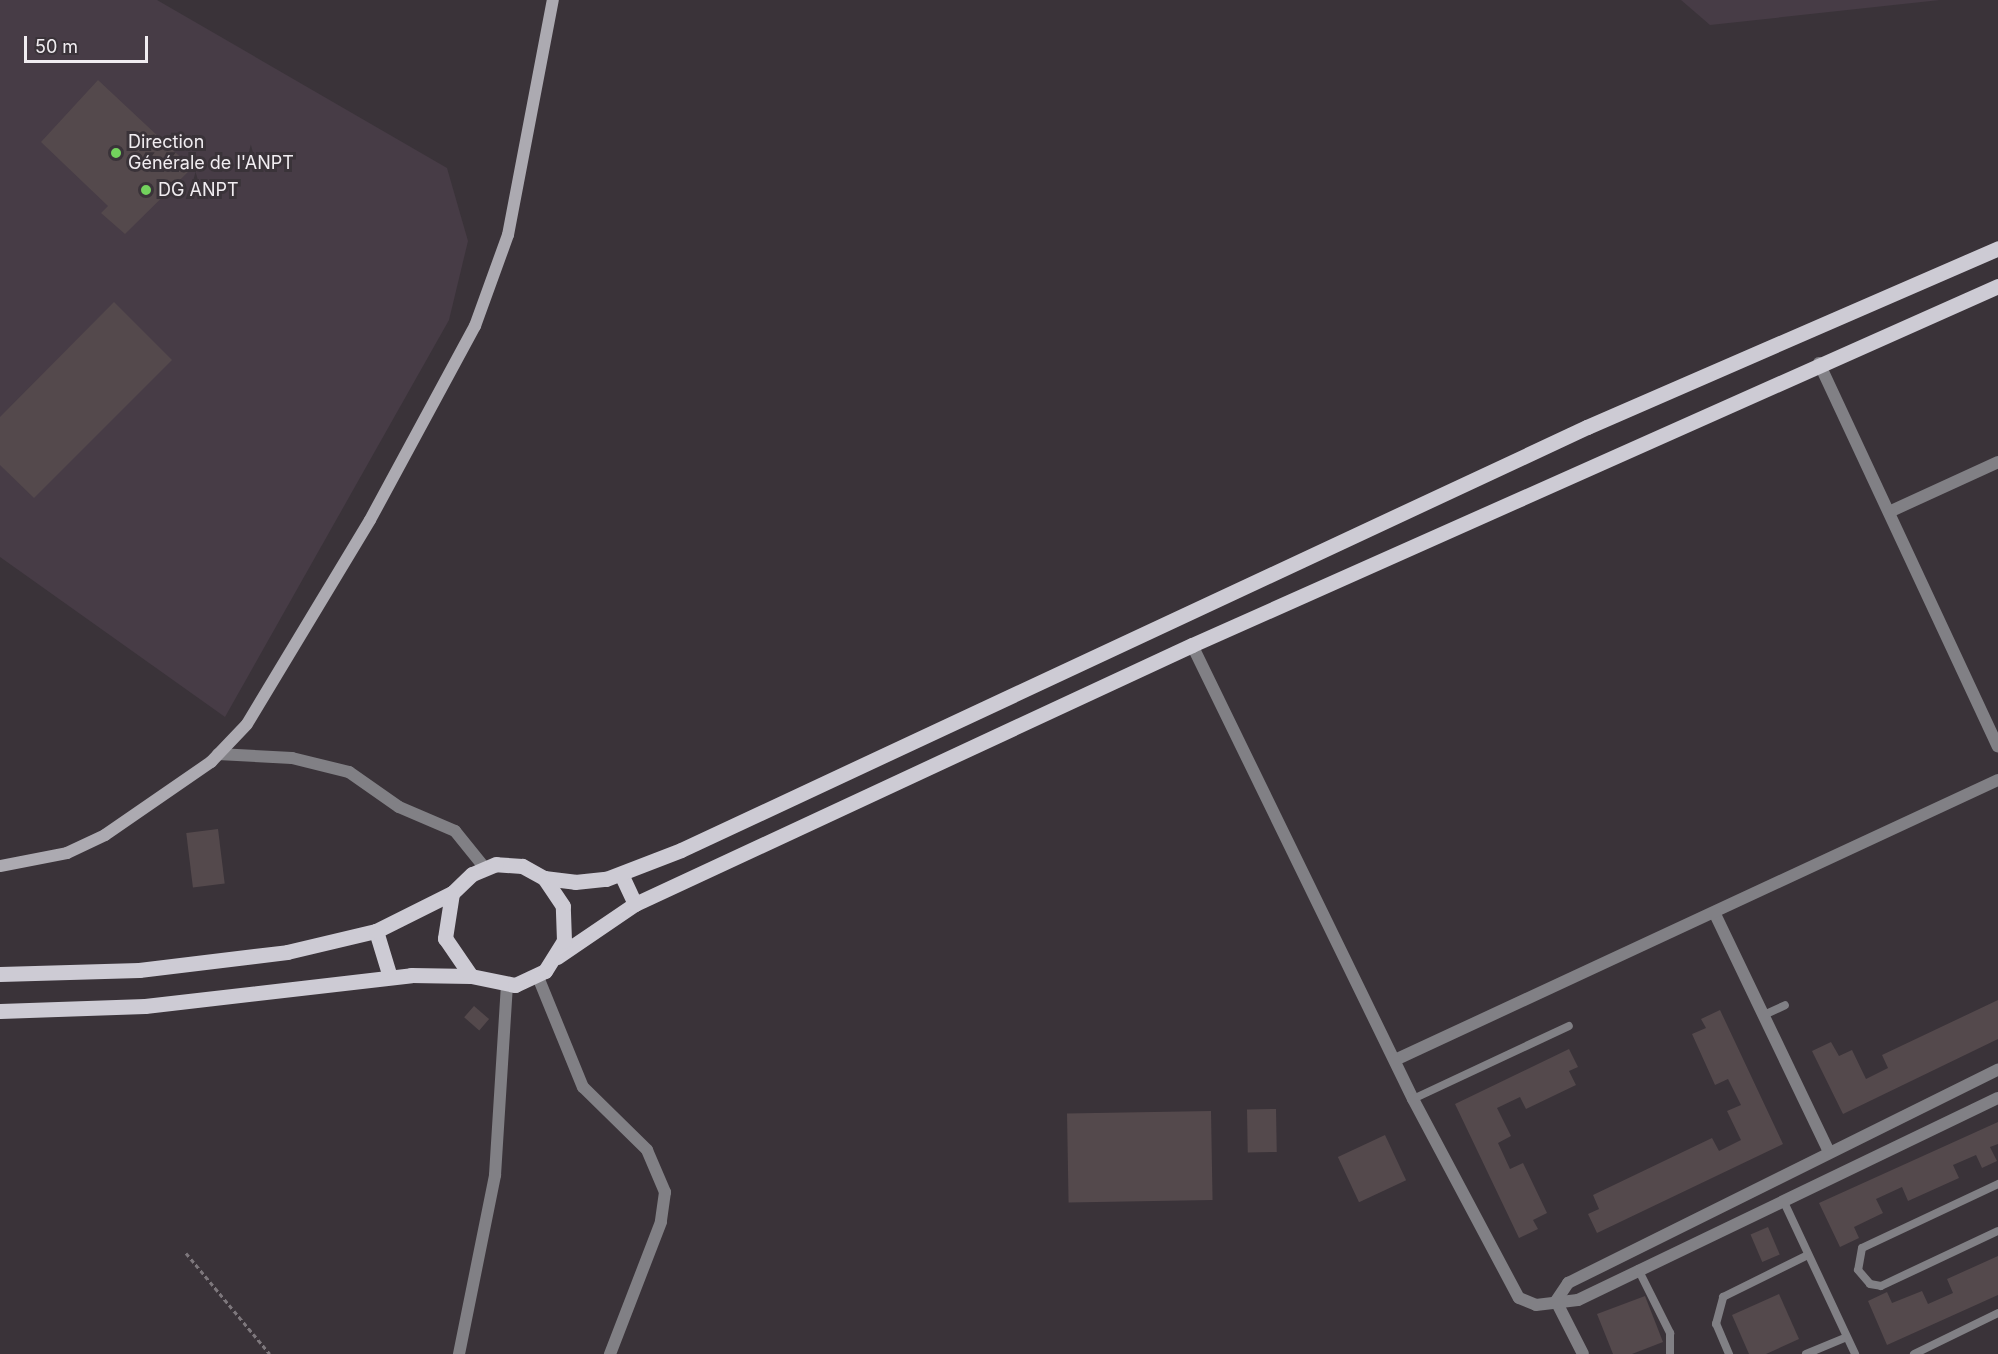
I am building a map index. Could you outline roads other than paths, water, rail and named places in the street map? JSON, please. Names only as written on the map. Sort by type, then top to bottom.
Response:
[{"type":"main road","points":[[0,866],[67,853],[105,835],[218,754],[247,724],[370,520],[475,326],[508,235],[554,0]]},
{"type":"main road","points":[[0,974],[213,963],[376,931],[452,893],[484,867],[522,866],[544,878],[583,882],[621,874],[1587,428],[1998,248]]},
{"type":"main road","points":[[0,1011],[146,1006],[390,977],[471,976],[507,986],[538,977],[557,957],[635,904],[1192,645],[1819,363],[1998,286]]},
{"type":"main road","points":[[621,874],[635,904]]},
{"type":"main road","points":[[544,878],[563,906],[564,941],[557,957]]},
{"type":"main road","points":[[452,893],[445,938],[471,976]]},
{"type":"main road","points":[[376,931],[390,977]]},
{"type":"street","points":[[1819,363],[1998,747]]},
{"type":"street","points":[[1889,512],[1998,462]]},
{"type":"street","points":[[1192,645],[1413,1099],[1519,1298],[1536,1305],[1578,1300],[1638,1269],[1998,1098]]},
{"type":"street","points":[[218,754],[292,758],[349,772],[413,814],[455,831],[484,867]]},
{"type":"street","points":[[1395,1060],[1715,914],[1998,780]]},
{"type":"street","points":[[1715,914],[1828,1150]]},
{"type":"street","points":[[538,977],[583,1087],[646,1150],[665,1192],[661,1222],[610,1354]]},
{"type":"street","points":[[459,1354],[495,1175],[507,986]]},
{"type":"street","points":[[1556,1301],[1568,1283],[1828,1150],[1998,1070]]},
{"type":"street","points":[[1556,1301],[1583,1354]]},
{"type":"lane","points":[[1764,1015],[1785,1005]]},
{"type":"lane","points":[[1413,1099],[1569,1026]]},
{"type":"lane","points":[[1998,1184],[1862,1248],[1858,1270],[1870,1284],[1881,1286],[1998,1231]]},
{"type":"lane","points":[[1783,1200],[1855,1354]]},
{"type":"lane","points":[[1728,1354],[1716,1324],[1723,1298],[1808,1255]]},
{"type":"lane","points":[[1638,1269],[1670,1333],[1670,1354]]},
{"type":"lane","points":[[1914,1354],[1998,1313]]},
{"type":"lane","points":[[1806,1354],[1847,1337]]},
{"type":"place","name":"Direction Générale de l'ANPT","points":[[116,153]]},
{"type":"place","name":"DG ANPT","points":[[146,190]]}]
